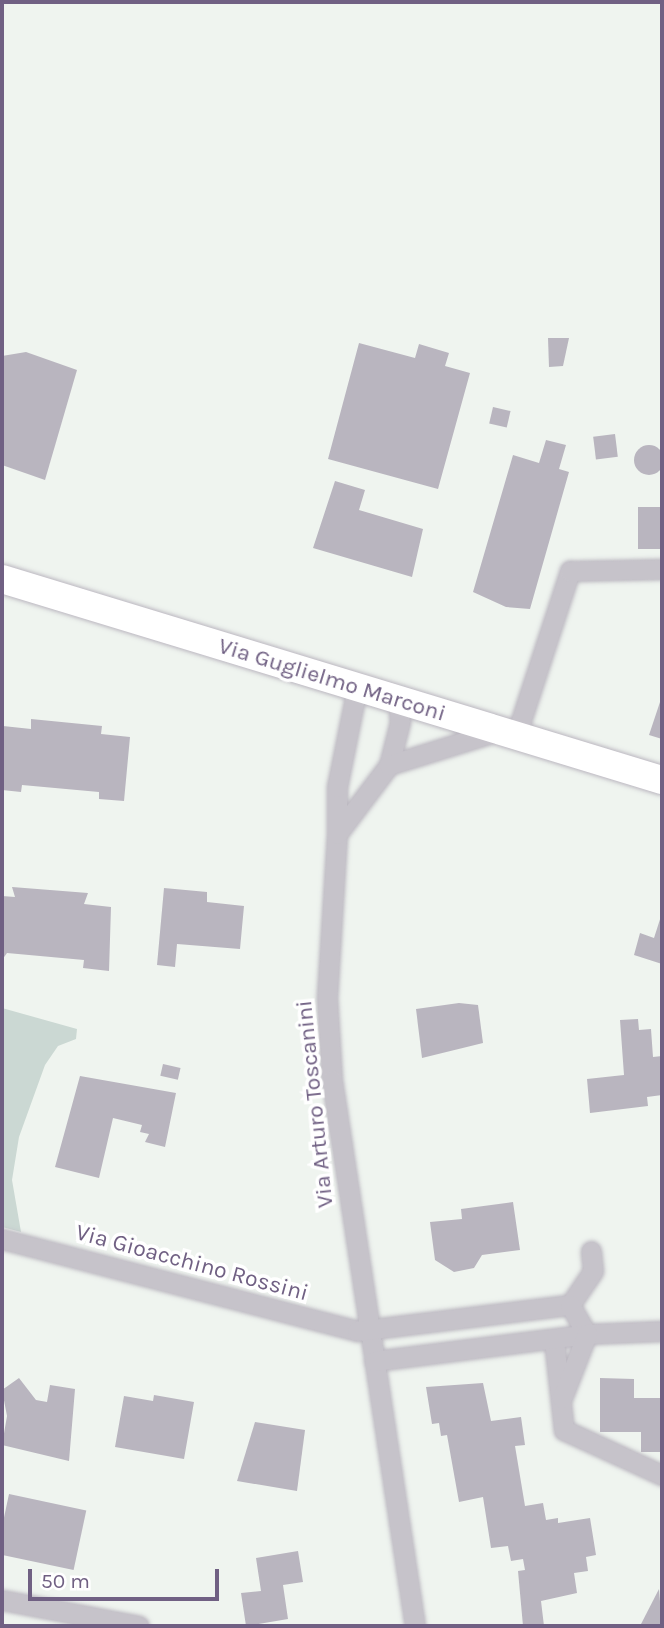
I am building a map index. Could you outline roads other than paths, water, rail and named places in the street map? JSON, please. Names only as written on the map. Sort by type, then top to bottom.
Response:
[{"type":"main road","name":"Via Guglielmo Marconi","points":[[2,579],[662,780]]},
{"type":"street","points":[[389,765],[507,734],[570,571],[662,569]]},
{"type":"street","name":"Via Arturo Toscanini","points":[[357,688],[337,787],[337,834],[327,923],[332,1080],[415,1626]]},
{"type":"street","points":[[337,834],[389,765],[400,722],[398,700]]},
{"type":"street","name":"Via Gioacchino Rossini","points":[[2,1239],[357,1331],[369,1329]]},
{"type":"street","points":[[369,1329],[570,1304],[593,1271],[591,1251]]},
{"type":"street","points":[[570,1304],[587,1334]]},
{"type":"street","points":[[374,1361],[587,1334],[662,1331]]},
{"type":"street","points":[[560,1403],[587,1334]]},
{"type":"street","points":[[554,1340],[564,1430],[662,1475]]},
{"type":"street","points":[[2,1600],[139,1626]]}]
